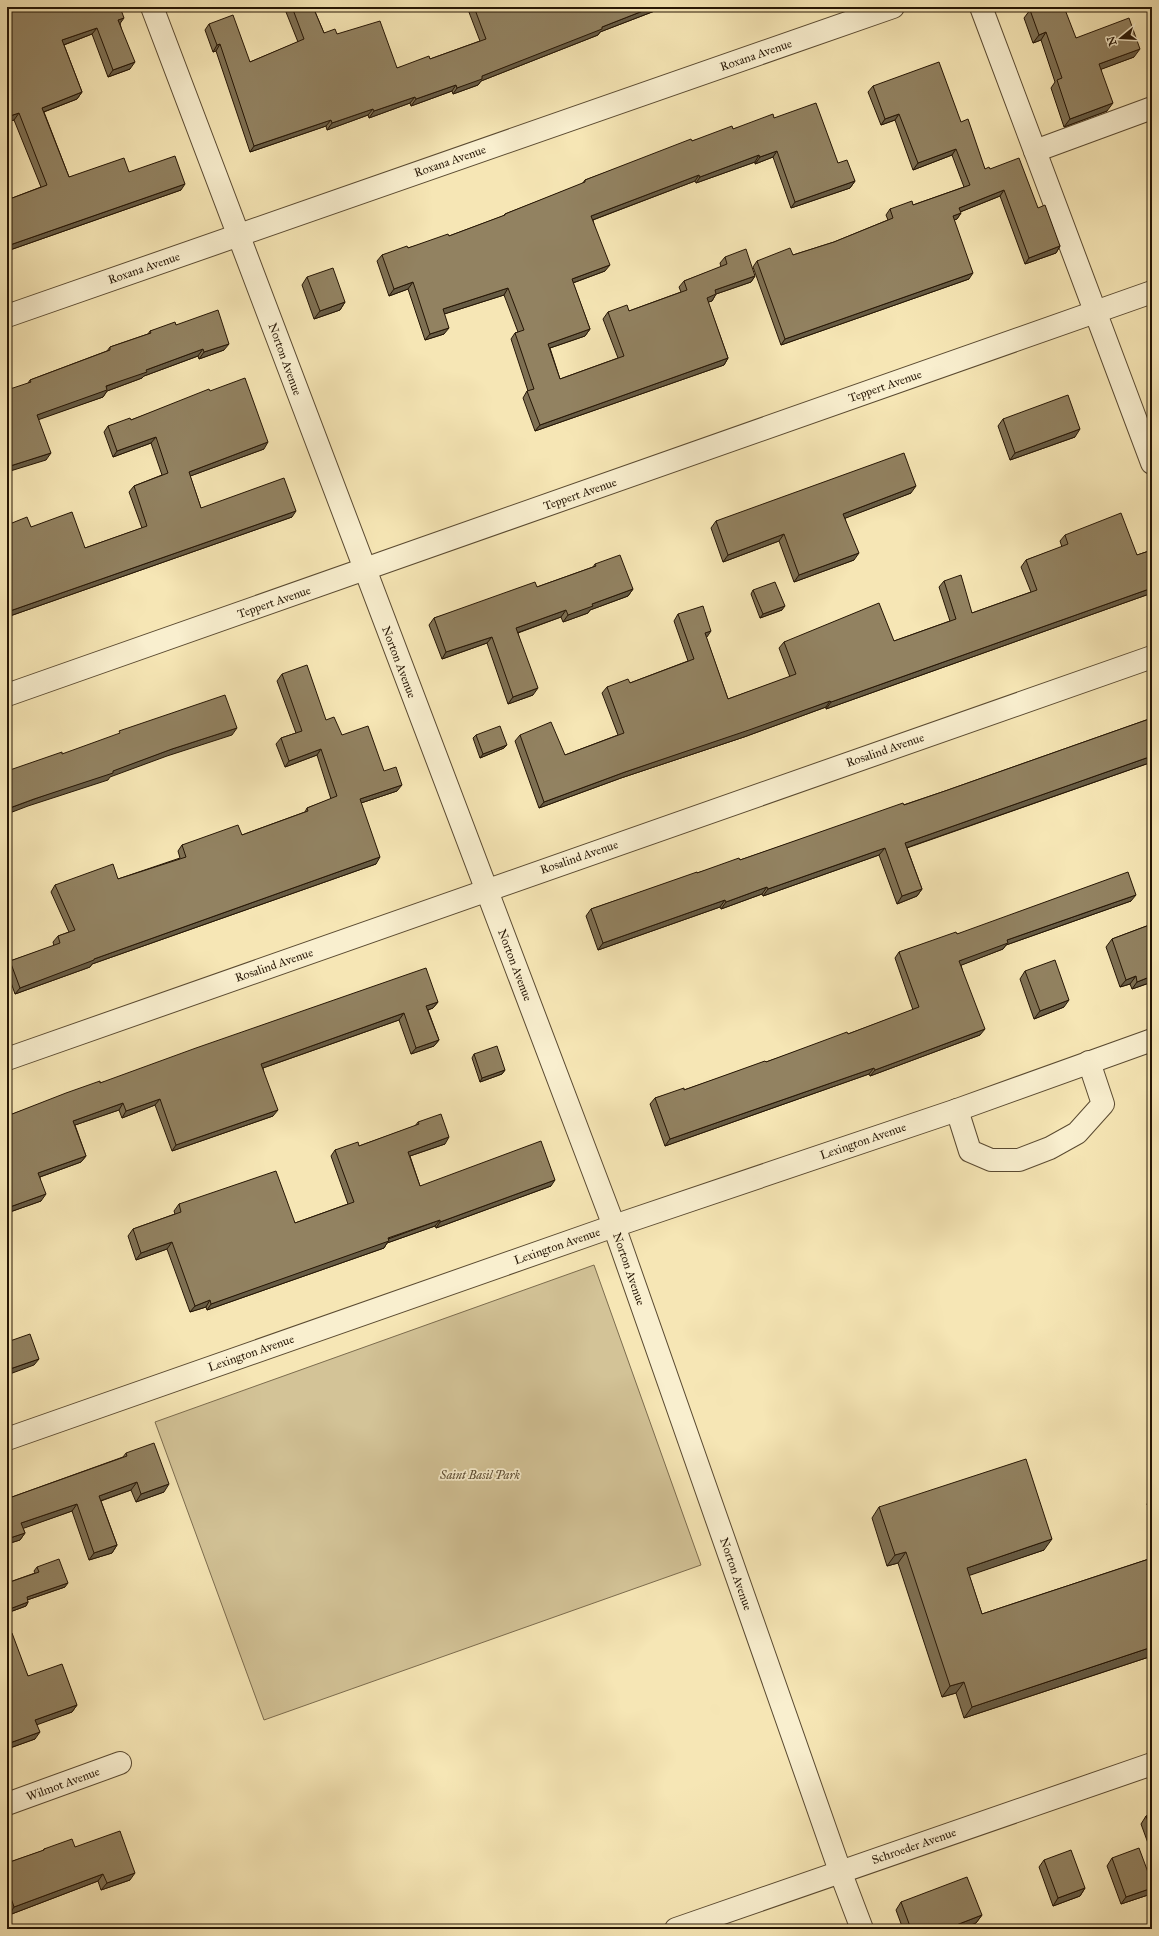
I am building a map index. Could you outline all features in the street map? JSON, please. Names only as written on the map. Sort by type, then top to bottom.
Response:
[{"type":"street","name":"Norton Avenue","points":[[152,7],[364,570],[487,889],[614,1226],[840,1871],[862,1929]]},
{"type":"street","name":"Roxana Avenue","points":[[7,316],[893,7]]},
{"type":"street","points":[[981,7],[1152,463]]},
{"type":"street","points":[[1035,151],[1152,108]]},
{"type":"street","name":"Teppert Avenue","points":[[7,695],[1152,292]]},
{"type":"street","name":"Rosalind Avenue","points":[[7,1059],[487,889],[1152,657]]},
{"type":"street","name":"Lexington Avenue","points":[[7,1439],[614,1226],[957,1110],[1152,1040]]},
{"type":"street","points":[[957,1110],[970,1151],[991,1160],[1019,1160],[1050,1148],[1077,1133],[1103,1104],[1089,1062]]},
{"type":"street","name":"Wilmot Avenue","points":[[7,1804],[120,1763]]},
{"type":"street","name":"Schroeder Avenue","points":[[676,1929],[1152,1764]]},
{"type":"green space","name":"Saint Basil Park","points":[[594,1265],[701,1565],[264,1720],[155,1422]]},
{"type":"building","points":[[22,7],[120,7],[124,18],[118,20],[135,62],[113,70],[97,28],[62,40],[82,92],[42,108],[69,177],[124,158],[129,172],[175,156],[185,184],[7,246],[7,200],[47,185],[19,113],[7,117],[7,12]]},
{"type":"building","points":[[292,7],[313,7],[324,33],[335,29],[337,34],[380,21],[397,68],[429,56],[430,59],[486,39],[474,7],[653,7],[602,27],[602,29],[482,76],[482,79],[457,88],[456,85],[416,99],[415,97],[374,111],[373,109],[332,123],[331,120],[254,146],[220,44],[217,45],[209,24],[233,15],[250,62],[304,39]]},
{"type":"building","points":[[1038,7],[1064,7],[1076,38],[1129,18],[1140,49],[1099,64],[1113,103],[1070,119],[1057,80],[1062,78],[1046,32],[1039,35],[1030,10]]},
{"type":"building","points":[[939,62],[961,122],[968,119],[985,169],[989,167],[990,169],[1019,158],[1038,208],[1045,205],[1060,246],[1029,258],[1004,190],[959,208],[961,213],[953,216],[973,273],[785,339],[757,261],[790,248],[793,255],[834,242],[893,218],[890,209],[912,201],[913,205],[970,185],[956,149],[918,163],[899,114],[885,119],[873,86]]},
{"type":"building","points":[[816,103],[838,163],[847,160],[855,181],[795,202],[777,151],[760,157],[759,155],[700,177],[699,175],[591,216],[610,265],[572,279],[590,329],[548,344],[560,379],[624,356],[608,312],[627,305],[629,311],[687,290],[684,281],[727,264],[725,257],[746,249],[755,276],[715,290],[716,294],[707,298],[728,358],[540,425],[527,391],[534,389],[515,333],[524,330],[508,288],[443,309],[449,328],[430,334],[413,282],[394,289],[382,255],[407,246],[408,248],[448,234],[449,236],[505,215],[585,182],[585,180],[691,139],[692,141],[732,126],[733,129],[773,114],[774,118]]},
{"type":"building","points":[[333,268],[345,302],[320,311],[307,277]]},
{"type":"building","points":[[218,310],[229,344],[204,352],[203,349],[146,370],[147,372],[106,386],[107,390],[37,415],[51,453],[7,467],[7,390],[31,382],[30,380],[110,350],[110,347],[151,333],[150,331],[175,322],[176,325]]},
{"type":"building","points":[[245,378],[268,442],[189,472],[201,508],[284,478],[296,511],[7,612],[7,525],[27,517],[31,527],[72,512],[85,548],[147,526],[134,486],[168,473],[156,437],[117,451],[108,426],[130,418],[131,420],[209,389],[210,391]]},
{"type":"building","points":[[1068,395],[1080,429],[1015,453],[1003,419]]},
{"type":"building","points":[[904,453],[916,486],[843,514],[859,553],[799,575],[784,534],[728,555],[716,521]]},
{"type":"building","points":[[1121,513],[1137,555],[1152,550],[1152,588],[831,702],[830,701],[625,772],[544,802],[520,735],[551,722],[565,755],[624,733],[607,687],[628,679],[630,683],[694,659],[678,614],[703,606],[711,631],[705,633],[728,699],[796,674],[784,642],[879,603],[894,641],[956,619],[944,581],[961,575],[972,613],[1037,590],[1026,560],[1068,544],[1065,535]]},
{"type":"building","points":[[620,555],[633,589],[592,604],[593,606],[568,615],[566,610],[516,628],[538,688],[513,697],[492,637],[446,652],[434,618],[535,582],[537,587],[596,566],[595,564]]},
{"type":"building","points":[[775,582],[785,606],[763,614],[753,590]]},
{"type":"building","points":[[307,665],[326,720],[334,717],[342,735],[368,726],[384,771],[396,767],[402,785],[360,799],[380,857],[94,959],[20,988],[10,961],[60,943],[58,936],[75,930],[55,885],[113,864],[118,879],[186,857],[182,845],[238,825],[242,835],[308,811],[307,808],[337,796],[321,749],[289,761],[281,738],[302,731],[282,674]]},
{"type":"building","points":[[225,695],[237,728],[172,749],[113,771],[113,773],[7,809],[7,771],[62,752],[62,754],[120,733],[119,731]]},
{"type":"building","points":[[1152,718],[1152,756],[905,843],[922,889],[902,896],[885,848],[768,889],[767,887],[726,902],[725,900],[603,943],[591,909],[739,858],[740,860],[903,803],[904,805]]},
{"type":"building","points":[[500,726],[507,745],[483,754],[476,735]]},
{"type":"building","points":[[1128,872],[1136,895],[1007,940],[1008,943],[959,961],[985,1029],[875,1070],[874,1068],[670,1139],[655,1098],[684,1088],[684,1090],[765,1061],[766,1062],[847,1032],[848,1034],[919,1007],[899,952],[956,932],[957,934]]},
{"type":"building","points":[[1152,924],[1152,976],[1137,982],[1136,976],[1126,980],[1112,939]]},
{"type":"building","points":[[1055,960],[1069,1000],[1040,1011],[1025,971]]},
{"type":"building","points":[[426,968],[438,1002],[426,1006],[439,1040],[416,1048],[404,1013],[261,1064],[278,1110],[176,1145],[160,1099],[126,1111],[123,1103],[73,1121],[86,1156],[38,1173],[46,1194],[7,1208],[7,1116],[66,1093],[100,1081],[100,1083]]},
{"type":"building","points":[[497,1046],[505,1070],[482,1078],[474,1054]]},
{"type":"building","points":[[441,1114],[449,1137],[408,1152],[420,1186],[541,1141],[555,1180],[440,1222],[440,1220],[388,1238],[389,1241],[211,1304],[210,1300],[195,1306],[172,1242],[141,1253],[133,1229],[181,1212],[179,1204],[276,1171],[295,1223],[354,1202],[335,1150],[358,1142],[359,1146],[419,1124],[418,1122]]},
{"type":"building","points":[[30,1334],[39,1359],[7,1370],[7,1342]]},
{"type":"building","points":[[154,1443],[169,1484],[141,1494],[137,1482],[99,1496],[117,1545],[94,1553],[77,1504],[21,1523],[25,1533],[7,1539],[7,1492],[10,1491],[12,1497],[127,1456],[126,1453]]},
{"type":"building","points":[[1026,1459],[1052,1539],[967,1568],[982,1614],[1152,1558],[1152,1647],[972,1707],[964,1682],[950,1686],[906,1552],[895,1555],[879,1507]]},
{"type":"building","points":[[59,1559],[68,1583],[27,1597],[28,1602],[7,1610],[7,1583],[39,1572],[37,1567]]},
{"type":"building","points":[[12,1633],[28,1676],[62,1664],[77,1705],[35,1720],[40,1732],[7,1744],[7,1697],[9,1696],[7,1690],[7,1634]]},
{"type":"building","points":[[1152,1814],[1152,1833],[1146,1816]]},
{"type":"building","points":[[120,1831],[135,1873],[107,1883],[103,1874],[14,1907],[7,1886],[7,1863],[72,1839],[75,1847]]},
{"type":"building","points":[[1139,1848],[1152,1883],[1152,1888],[1126,1897],[1112,1858]]},
{"type":"building","points":[[1071,1850],[1085,1888],[1058,1898],[1044,1860]]},
{"type":"building","points":[[967,1877],[982,1915],[946,1929],[911,1929],[901,1902]]}]
